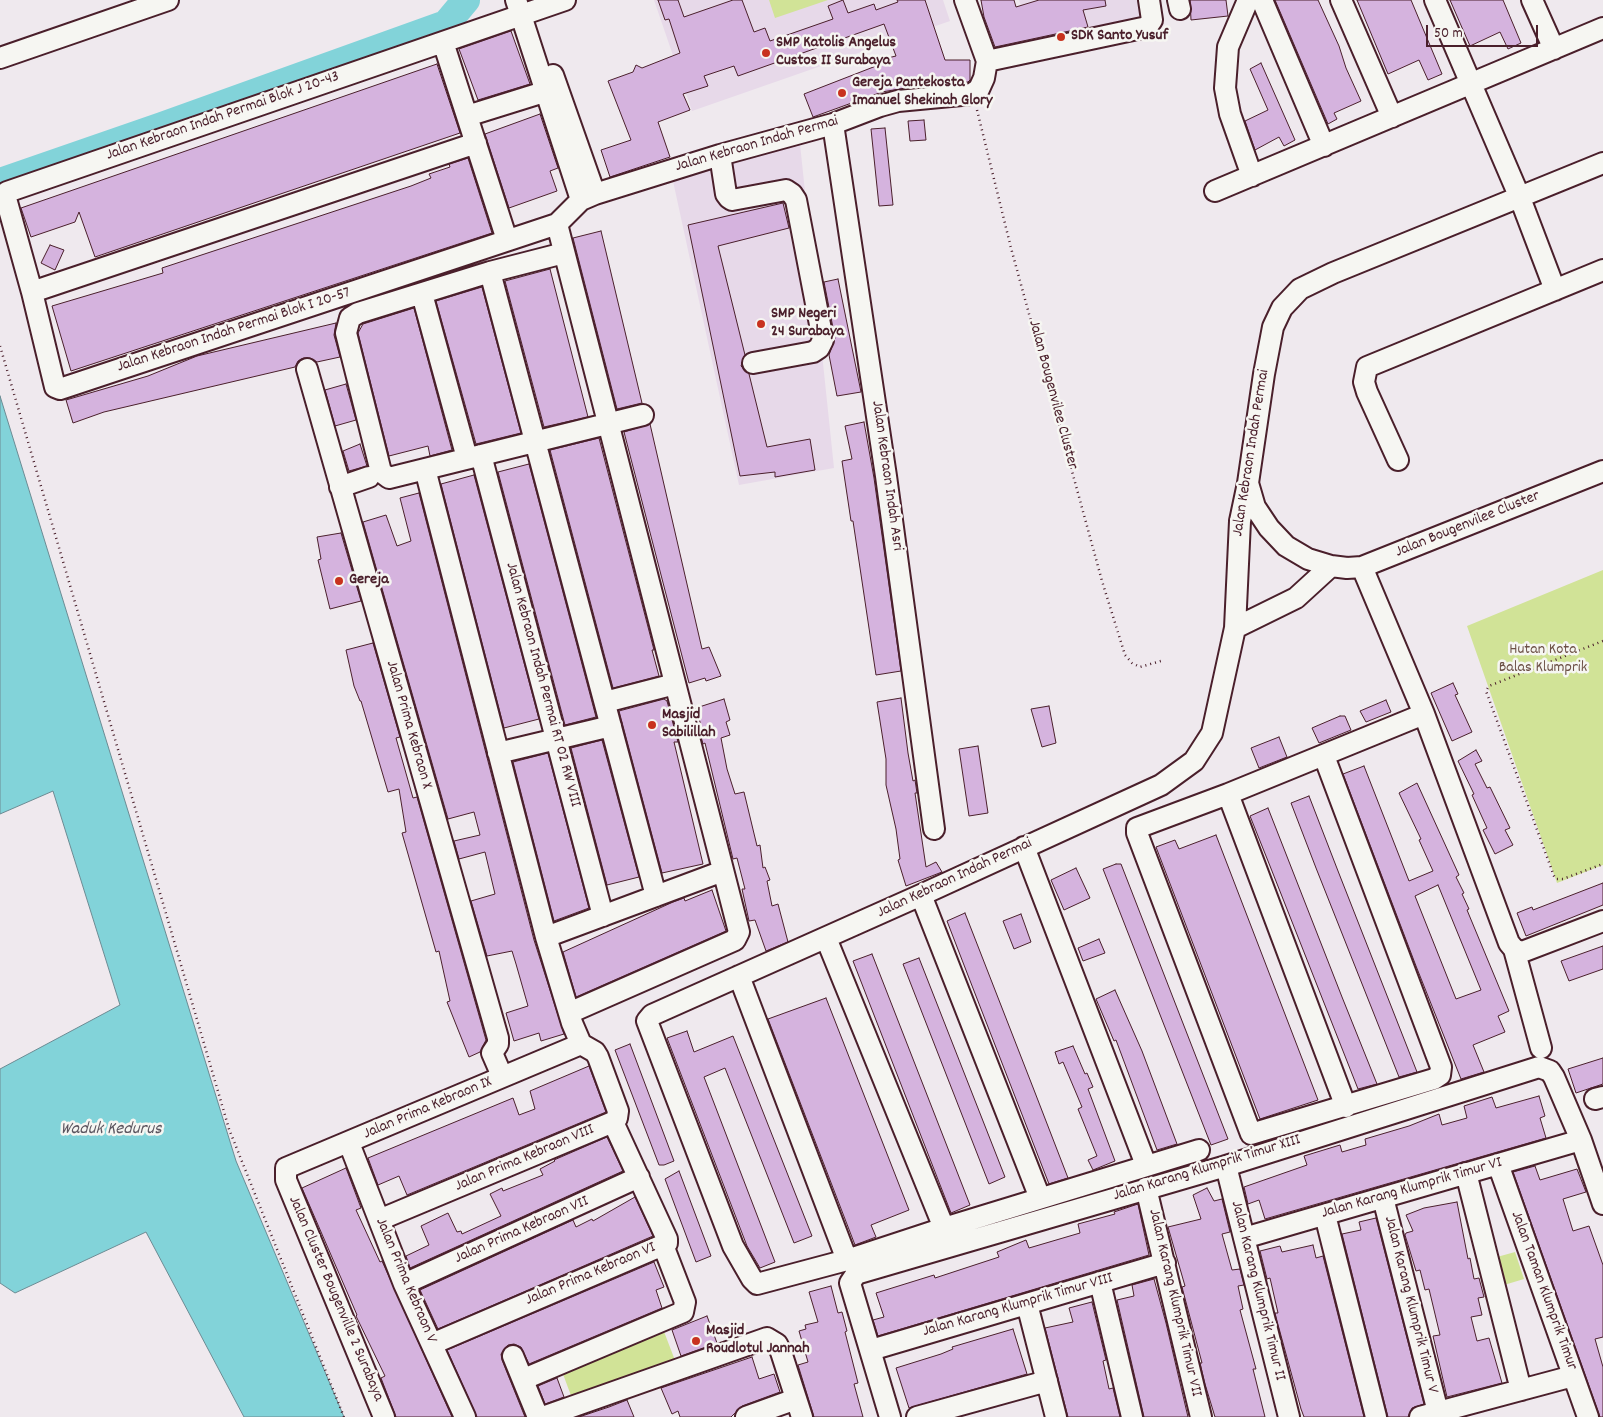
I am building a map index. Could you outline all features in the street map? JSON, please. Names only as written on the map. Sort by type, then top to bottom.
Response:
[{"type":"street","points":[[0,58],[168,0]]},
{"type":"street","points":[[522,7],[588,197],[557,224],[507,240],[443,42],[522,7],[565,0]]},
{"type":"street","points":[[965,0],[987,61],[984,78],[978,89],[972,94]]},
{"type":"street","points":[[987,61],[1147,27],[1152,20],[1150,0]]},
{"type":"street","points":[[1248,0],[1228,47],[1225,88],[1230,114],[1252,176]]},
{"type":"street","points":[[1262,0],[1324,146]]},
{"type":"street","points":[[1341,0],[1392,117]]},
{"type":"street","points":[[1435,0],[1520,198],[1554,290]]},
{"type":"street","points":[[1532,0],[1554,49]]},
{"type":"street","points":[[522,7],[544,92],[569,142]]},
{"type":"street","points":[[1215,191],[1603,28]]},
{"type":"street","name":"Jalan Kebraon Indah Permai Blok J 20-43","points":[[32,292],[5,195],[6,192],[443,42]]},
{"type":"street","points":[[468,116],[544,92]]},
{"type":"street","name":"Jalan Kebraon Indah Permai","points":[[588,197],[720,155],[833,124],[898,101],[972,94]]},
{"type":"street","name":"Jalan Kebraon Indah Asri","points":[[833,124],[886,476],[934,829]]},
{"type":"street","points":[[32,292],[476,143]]},
{"type":"street","points":[[720,155],[728,198],[732,200],[786,190],[796,200],[823,340],[819,348],[813,352],[753,363]]},
{"type":"street","name":"Jalan Kebraon Indah Permai","points":[[1199,1150],[944,1228],[851,1267],[762,1285],[752,1279],[733,1246],[648,1024],[648,1018],[1161,784],[1194,761],[1213,726],[1235,628],[1240,521],[1248,484],[1273,327],[1282,308],[1300,289],[1332,273],[1603,163]]},
{"type":"street","points":[[557,224],[739,932],[735,940],[575,1029]]},
{"type":"street","name":"Jalan Kebraon Indah Permai Blok I 20-57","points":[[32,292],[55,387],[60,389],[507,240]]},
{"type":"street","points":[[379,477],[384,476],[380,468],[346,333],[350,318],[358,313],[490,272],[564,253]]},
{"type":"street","points":[[1398,460],[1367,392],[1364,382],[1367,367],[1603,270]]},
{"type":"street","points":[[490,272],[656,896]]},
{"type":"street","name":"Jalan Kebraon Indah Permai RT 02 RW VIII","points":[[422,294],[474,457],[556,739],[603,916]]},
{"type":"street","name":"Jalan Prima Kebraon X","points":[[307,370],[499,1041],[492,1051],[498,1067]]},
{"type":"street","points":[[340,487],[379,477],[425,469],[643,415]]},
{"type":"street","points":[[425,469],[546,937],[575,1029],[598,1057],[618,1111],[618,1118],[613,1122]]},
{"type":"street","name":"Jalan Bougenvilee Cluster","points":[[1248,484],[1256,507],[1274,534],[1286,546],[1308,559],[1331,566],[1362,567],[1603,471]]},
{"type":"street","points":[[1235,628],[1296,598],[1331,566]]},
{"type":"street","points":[[1362,567],[1424,714],[1509,943],[1514,949],[1541,1048]]},
{"type":"street","points":[[604,702],[675,684]]},
{"type":"street","points":[[1324,756],[1441,1067],[1440,1075],[1434,1079],[1252,1134],[1136,830],[1139,826],[1228,794],[1424,714]]},
{"type":"street","points":[[498,753],[611,726]]},
{"type":"street","points":[[1228,794],[1346,1106]]},
{"type":"street","points":[[1024,847],[1146,1165]]},
{"type":"street","points":[[546,937],[723,871]]},
{"type":"street","points":[[921,895],[1040,1198]]},
{"type":"street","points":[[1514,949],[1522,952],[1603,921]]},
{"type":"street","points":[[826,938],[944,1228]]},
{"type":"street","points":[[739,976],[851,1267],[850,1283],[890,1417]]},
{"type":"street","name":"Jalan Prima Kebraon IX","points":[[286,1180],[284,1172],[288,1166],[349,1143],[575,1029]]},
{"type":"street","name":"Jalan Karang Klumprik Timur XIII","points":[[851,1267],[1226,1166],[1539,1067],[1550,1071],[1554,1077],[1580,1140]]},
{"type":"street","name":"Jalan Prima Kebraon VIII","points":[[379,1220],[613,1122],[667,1239],[667,1243],[662,1245]]},
{"type":"street","points":[[1580,1140],[1603,1204]]},
{"type":"street","name":"Jalan Karang Klumprik Timur VI","points":[[1244,1238],[1580,1140]]},
{"type":"street","name":"Jalan Prima Kebraon V","points":[[349,1143],[404,1284],[465,1417]]},
{"type":"street","name":"Jalan Taman Klumprik Timur","points":[[1498,1164],[1588,1417]]},
{"type":"street","name":"Jalan Karang Klumprik Timur II","points":[[1226,1166],[1289,1417]]},
{"type":"street","points":[[1466,1173],[1521,1390]]},
{"type":"street","name":"Jalan Prima Kebraon VII","points":[[404,1284],[640,1177]]},
{"type":"street","name":"Jalan Cluster Bougenville 2 Surabaya","points":[[286,1180],[384,1417]]},
{"type":"street","name":"Jalan Karang Klumprik Timur VII","points":[[1146,1188],[1201,1417]]},
{"type":"street","name":"Jalan Karang Klumprik Timur V","points":[[1383,1198],[1429,1415]]},
{"type":"street","points":[[1325,1215],[1376,1417]]},
{"type":"street","name":"Jalan Prima Kebraon VI","points":[[432,1344],[662,1245],[685,1302],[683,1312],[524,1379]]},
{"type":"street","name":"Jalan Karang Klumprik Timur VIII","points":[[871,1350],[1165,1263]]},
{"type":"street","points":[[1100,1282],[1132,1417]]},
{"type":"street","points":[[1027,1304],[1056,1417]]},
{"type":"street","points":[[543,1417],[767,1338],[777,1344],[781,1352],[799,1408],[746,1417]]},
{"type":"street","points":[[513,1356],[538,1417]]},
{"type":"street","points":[[1429,1415],[1573,1376]]},
{"type":"street","points":[[917,1417],[1047,1381]]},
{"type":"path","name":"Jalan Bougenvilee Cluster","points":[[972,94],[1011,248],[1102,581],[1125,655],[1132,663],[1140,667],[1160,661]]},
{"type":"path","points":[[0,346],[229,1130],[344,1417]]},
{"type":"path","points":[[1603,641],[1490,686],[1486,690],[1556,879],[1563,879],[1603,864]]},
{"type":"shaded area","name":"SMP Katolis Angelus Custos II Surabaya","points":[[654,0],[943,0],[950,21],[692,111]]},
{"type":"shaded area","name":"SDK Santo Yusuf","points":[[1019,0],[1144,0],[1147,24],[1035,51]]},
{"type":"shaded area","name":"SMP Negeri 24 Surabaya","points":[[800,144],[834,468],[739,485],[673,181]]},
{"type":"green space","points":[[769,0],[828,0],[775,18]]},
{"type":"green space","name":"Hutan Kota Balas Klumprik","points":[[1603,570],[1603,865],[1557,883],[1467,626]]},
{"type":"green space","points":[[1515,1252],[1524,1279],[1504,1285],[1497,1257]]},
{"type":"green space","points":[[663,1329],[676,1363],[573,1401],[560,1366]]},
{"type":"water","name":"Waduk Kedurus","points":[[0,396],[236,1161],[344,1417],[244,1417],[146,1232],[15,1293],[0,1283],[0,1069],[120,1005],[53,791],[0,814]]},
{"type":"building","points":[[658,0],[678,0],[684,17],[733,0],[742,0],[754,32],[765,28],[770,41],[833,19],[828,6],[843,0],[848,13],[874,4],[876,10],[898,2],[897,0],[925,0],[945,60],[970,60],[970,80],[968,82],[911,87],[882,92],[813,117],[804,94],[876,66],[875,61],[896,56],[884,24],[738,76],[734,66],[704,76],[708,86],[683,94],[690,110],[658,122],[670,157],[610,177],[601,150],[631,140],[608,81],[633,72],[636,65],[642,68],[680,53],[669,19],[665,20]]},
{"type":"building","points":[[981,0],[1014,0],[1016,7],[1039,0],[1105,0],[1106,6],[1083,10],[1088,27],[995,47],[984,17]]},
{"type":"building","points":[[1190,0],[1226,0],[1228,16],[1191,20]]},
{"type":"building","points":[[1275,0],[1318,0],[1339,46],[1346,68],[1361,101],[1334,113],[1337,119],[1328,124]]},
{"type":"building","points":[[1357,0],[1411,0],[1442,74],[1428,80],[1419,60],[1388,74]]},
{"type":"building","points":[[1450,0],[1503,0],[1521,43],[1508,49],[1500,32],[1470,46]]},
{"type":"building","points":[[511,31],[530,84],[478,100],[459,49]]},
{"type":"building","points":[[1261,63],[1295,140],[1284,146],[1279,137],[1255,150],[1245,121],[1268,110],[1250,69]]},
{"type":"building","points":[[437,64],[460,133],[95,257],[79,212],[75,222],[31,237],[21,208]]},
{"type":"building","points":[[540,114],[558,168],[550,171],[557,191],[509,208],[485,134]]},
{"type":"building","points":[[924,120],[926,140],[910,141],[908,121]]},
{"type":"building","points":[[885,128],[893,205],[879,206],[871,129]]},
{"type":"building","points":[[468,158],[492,233],[71,371],[52,306],[163,273],[162,268],[411,186],[431,178],[429,174],[450,167],[449,164]]},
{"type":"building","points":[[783,203],[789,228],[718,246],[745,355],[741,366],[749,374],[767,447],[810,439],[815,470],[775,477],[775,472],[740,476],[688,225]]},
{"type":"building","points":[[601,231],[642,403],[617,409],[573,238]]},
{"type":"building","points":[[50,245],[64,250],[55,270],[41,263]]},
{"type":"building","points":[[550,269],[588,417],[544,427],[505,281]]},
{"type":"building","points":[[838,279],[861,392],[837,396],[829,355],[835,338],[824,282]]},
{"type":"building","points":[[482,287],[521,433],[476,444],[436,301]]},
{"type":"building","points":[[414,308],[452,450],[430,456],[428,446],[389,456],[358,333],[363,324]]},
{"type":"building","points":[[336,323],[334,335],[340,357],[317,362],[310,358],[304,358],[298,361],[295,367],[104,412],[73,423],[66,400],[148,376],[197,356]]},
{"type":"building","points":[[346,384],[356,420],[335,426],[325,390]]},
{"type":"building","points":[[864,422],[874,478],[901,671],[876,675],[842,461],[852,459],[845,426]]},
{"type":"building","points":[[650,424],[702,649],[709,647],[721,676],[706,681],[705,678],[689,683],[624,432]]},
{"type":"building","points":[[599,438],[654,650],[652,650],[659,676],[613,688],[550,450]]},
{"type":"building","points":[[360,444],[367,466],[349,471],[343,451]]},
{"type":"building","points":[[529,464],[596,717],[565,725],[498,472]]},
{"type":"building","points":[[474,475],[539,719],[504,728],[441,484]]},
{"type":"building","points":[[419,493],[534,940],[564,1034],[541,1041],[539,1033],[514,1041],[506,1013],[528,1006],[516,964],[512,951],[487,956],[471,901],[495,894],[485,852],[459,859],[454,841],[480,835],[474,812],[448,819],[363,522],[386,515],[397,546],[411,541],[400,498]]},
{"type":"building","name":"Gereja","points":[[341,533],[361,601],[330,609],[318,560],[321,559],[317,537]]},
{"type":"building","points":[[373,643],[400,737],[396,738],[413,798],[417,797],[486,1040],[480,1052],[469,1057],[447,1002],[450,1001],[439,951],[436,952],[402,833],[406,832],[399,789],[388,792],[361,701],[354,686],[346,650]]},
{"type":"building","points":[[1453,683],[1458,694],[1455,695],[1472,732],[1452,741],[1431,693]]},
{"type":"building","points":[[901,698],[908,753],[917,793],[915,793],[926,867],[936,862],[942,872],[906,886],[898,860],[900,859],[896,829],[886,785],[886,759],[877,702]]},
{"type":"building","points":[[664,699],[667,701],[678,742],[674,742],[703,864],[662,873],[619,711]]},
{"type":"building","points":[[724,699],[730,720],[726,722],[730,735],[721,738],[727,769],[735,794],[744,792],[757,846],[760,845],[763,868],[765,867],[770,880],[767,881],[772,906],[778,904],[788,942],[766,951],[755,920],[749,921],[742,889],[745,889],[737,858],[733,859],[705,743],[703,744],[699,730],[702,729],[696,708]]},
{"type":"building","points":[[1386,700],[1391,712],[1366,722],[1360,711]]},
{"type":"building","points":[[1049,706],[1056,743],[1042,747],[1031,709]]},
{"type":"building","points":[[1340,716],[1345,716],[1351,730],[1319,743],[1312,728]]},
{"type":"building","points":[[1279,737],[1287,757],[1259,768],[1251,748]]},
{"type":"building","points":[[602,740],[639,877],[607,885],[571,748]]},
{"type":"building","points":[[978,746],[988,813],[969,816],[959,749]]},
{"type":"building","points":[[1476,750],[1482,761],[1475,764],[1487,788],[1490,787],[1510,828],[1505,830],[1513,845],[1495,854],[1483,830],[1487,828],[1472,795],[1474,794],[1458,761]]},
{"type":"building","points":[[548,753],[589,908],[554,921],[513,762]]},
{"type":"building","points":[[1364,766],[1409,881],[1433,871],[1419,840],[1421,839],[1399,793],[1417,783],[1459,875],[1456,877],[1464,893],[1462,894],[1469,909],[1467,910],[1509,1011],[1498,1016],[1505,1032],[1473,1045],[1484,1072],[1461,1079],[1343,774]],"holes":[[[1438,885],[1481,990],[1456,999],[1415,896]]]},
{"type":"building","points":[[1309,796],[1417,1072],[1399,1077],[1316,868],[1291,803]]},
{"type":"building","points":[[1268,808],[1377,1084],[1358,1089],[1250,816]]},
{"type":"building","points":[[1216,835],[1318,1100],[1260,1119],[1156,847],[1175,840],[1179,849]]},
{"type":"building","points":[[1121,864],[1228,1139],[1211,1145],[1103,869]]},
{"type":"building","points":[[1076,868],[1090,898],[1064,910],[1051,880]]},
{"type":"building","points":[[1603,883],[1603,905],[1526,936],[1517,913],[1532,907],[1533,910]]},
{"type":"building","points":[[712,890],[726,931],[576,997],[563,952],[673,902],[684,898],[685,901]]},
{"type":"building","points":[[965,913],[1068,1178],[1049,1184],[947,921]]},
{"type":"building","points":[[1021,914],[1031,942],[1014,949],[1003,921]]},
{"type":"building","points":[[1099,939],[1105,953],[1083,961],[1078,948]]},
{"type":"building","points":[[1603,946],[1603,969],[1569,981],[1561,961]]},
{"type":"building","points":[[872,954],[970,1205],[951,1213],[853,961]]},
{"type":"building","points":[[919,958],[1005,1177],[989,1184],[903,964]]},
{"type":"building","points":[[1115,990],[1142,1051],[1177,1144],[1157,1150],[1116,1040],[1114,1041],[1096,999]]},
{"type":"building","points":[[826,998],[909,1210],[871,1225],[876,1237],[855,1245],[768,1019]]},
{"type":"building","points":[[687,1031],[694,1052],[733,1036],[812,1236],[794,1243],[725,1068],[704,1077],[775,1262],[760,1268],[747,1246],[667,1038]]},
{"type":"building","points":[[630,1044],[674,1161],[664,1165],[659,1165],[615,1050]]},
{"type":"building","points":[[1073,1046],[1093,1087],[1088,1089],[1115,1161],[1093,1170],[1088,1160],[1097,1156],[1078,1109],[1082,1107],[1063,1062],[1059,1064],[1055,1052]]},
{"type":"building","points":[[1603,1058],[1603,1084],[1576,1093],[1568,1069]]},
{"type":"building","points":[[589,1066],[606,1112],[407,1195],[399,1176],[378,1185],[368,1158],[513,1098],[519,1115],[535,1109],[530,1091]]},
{"type":"building","points":[[1539,1096],[1545,1116],[1540,1118],[1546,1138],[1265,1219],[1259,1200],[1248,1204],[1244,1187],[1307,1165],[1304,1156],[1340,1145],[1342,1152],[1366,1145],[1365,1139],[1409,1126],[1439,1114],[1442,1125],[1467,1118],[1464,1106],[1492,1097],[1496,1108]]},
{"type":"building","points":[[607,1137],[623,1171],[410,1268],[406,1256],[429,1245],[421,1226],[448,1213],[457,1232],[461,1231],[462,1234],[501,1216],[490,1194],[502,1188],[503,1191],[543,1175],[540,1169],[554,1160]]},
{"type":"building","points":[[1535,1166],[1540,1180],[1577,1169],[1586,1192],[1563,1199],[1573,1231],[1589,1226],[1603,1265],[1603,1337],[1595,1339],[1603,1367],[1603,1417],[1600,1417],[1513,1172]]},
{"type":"building","points":[[346,1168],[361,1208],[356,1210],[380,1262],[382,1261],[452,1417],[396,1417],[381,1378],[385,1376],[356,1316],[302,1188]]},
{"type":"building","points":[[679,1171],[711,1256],[696,1262],[665,1179]]},
{"type":"building","points":[[1207,1188],[1214,1201],[1222,1199],[1230,1232],[1222,1234],[1232,1270],[1240,1269],[1244,1285],[1238,1286],[1243,1309],[1240,1310],[1256,1369],[1253,1369],[1265,1417],[1215,1417],[1205,1384],[1200,1363],[1202,1363],[1182,1287],[1185,1286],[1168,1227],[1201,1219],[1193,1195]]},
{"type":"building","points":[[635,1197],[653,1236],[438,1329],[420,1290],[573,1220],[576,1227],[592,1219],[593,1221]]},
{"type":"building","points":[[1457,1202],[1468,1259],[1470,1258],[1474,1279],[1479,1278],[1484,1297],[1478,1298],[1482,1315],[1471,1317],[1477,1341],[1489,1338],[1502,1383],[1447,1397],[1433,1336],[1440,1335],[1429,1289],[1425,1290],[1420,1270],[1416,1271],[1405,1235],[1413,1231],[1406,1215],[1424,1208]]},
{"type":"building","points":[[1138,1204],[1149,1255],[878,1336],[873,1320],[884,1317],[876,1293],[934,1275],[935,1278],[999,1257],[997,1252],[1026,1240],[1029,1248],[1080,1233],[1078,1224],[1115,1214],[1114,1212]]},
{"type":"building","points":[[1376,1218],[1424,1404],[1412,1408],[1408,1417],[1388,1417],[1342,1234],[1361,1230],[1359,1222]]},
{"type":"building","points":[[1313,1245],[1316,1258],[1323,1256],[1364,1417],[1304,1417],[1301,1409],[1275,1313],[1278,1313],[1270,1278],[1267,1279],[1260,1251],[1280,1246],[1282,1252]]},
{"type":"building","points":[[654,1262],[664,1287],[656,1290],[662,1308],[529,1364],[521,1347],[514,1344],[508,1345],[501,1354],[502,1360],[525,1417],[477,1417],[447,1350]]},
{"type":"building","points":[[1154,1279],[1188,1417],[1144,1417],[1117,1300],[1134,1296],[1132,1285]]},
{"type":"building","points":[[831,1286],[838,1313],[842,1312],[847,1331],[845,1332],[858,1383],[854,1384],[863,1417],[814,1417],[798,1365],[808,1362],[799,1331],[806,1329],[805,1325],[818,1322],[809,1292]]},
{"type":"building","points":[[1092,1302],[1106,1360],[1103,1361],[1109,1389],[1113,1388],[1120,1417],[1068,1417],[1045,1328],[1073,1322],[1069,1308]]},
{"type":"building","name":"Masjid Roudlotul Jannah","points":[[707,1316],[717,1343],[681,1356],[672,1330]]},
{"type":"building","points":[[1013,1329],[1027,1374],[909,1408],[896,1368],[941,1354],[953,1349],[952,1347]]},
{"type":"building","points":[[752,1357],[759,1379],[774,1374],[780,1392],[742,1406],[731,1417],[680,1417],[678,1411],[672,1414],[661,1388]]},
{"type":"building","points":[[557,1378],[564,1397],[545,1404],[538,1386]]},
{"type":"building","points":[[627,1400],[634,1417],[579,1417],[609,1407]]},
{"type":"waterway","points":[[0,182],[446,24],[466,0]]},
{"type":"place","name":"SDK Santo Yusuf","points":[[1061,37]]},
{"type":"place","name":"SMP Katolis Angelus Custos II Surabaya","points":[[766,53]]},
{"type":"place","name":"Gereja Pantekosta Imanuel Shekinah Glory","points":[[842,93]]},
{"type":"place","name":"SMP Negeri 24 Surabaya","points":[[761,324]]},
{"type":"place","name":"Gereja","points":[[339,581]]},
{"type":"place","name":"Masjid Sabilillah","points":[[652,725]]},
{"type":"place","name":"Masjid Roudlotul Jannah","points":[[696,1341]]}]
